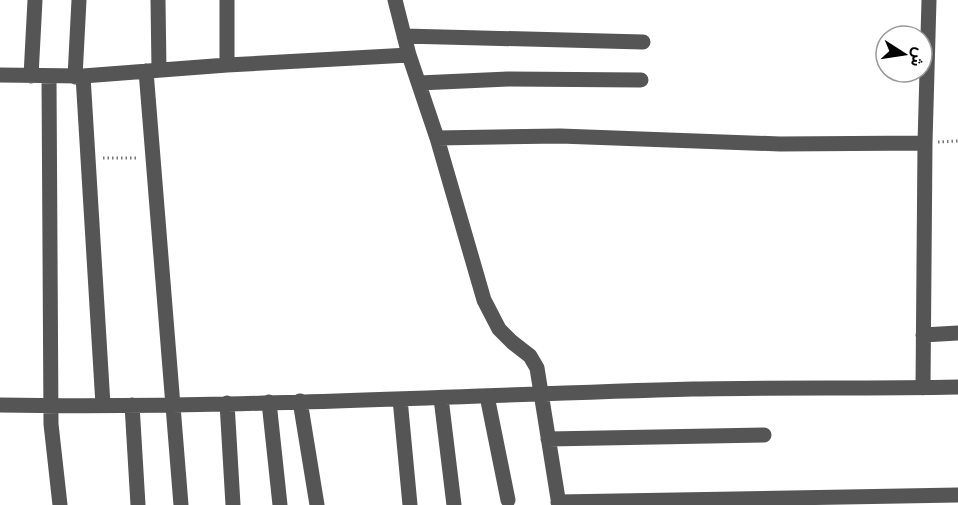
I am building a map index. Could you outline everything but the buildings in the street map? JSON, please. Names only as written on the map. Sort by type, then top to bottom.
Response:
[{"type":"street","points":[[31,76],[35,0]]},
{"type":"street","points":[[79,0],[79,77],[89,158],[103,405]]},
{"type":"street","points":[[158,0],[153,70],[152,158],[181,505]]},
{"type":"street","points":[[227,0],[227,65]]},
{"type":"street","points":[[395,0],[409,55],[484,300],[504,335],[534,362],[543,394],[558,504],[958,495]]},
{"type":"street","points":[[923,388],[929,0]]},
{"type":"street","points":[[404,36],[643,42]]},
{"type":"street","points":[[0,75],[79,77],[227,65],[409,55]]},
{"type":"street","points":[[49,77],[51,406],[53,455],[60,505]]},
{"type":"street","points":[[419,83],[508,79],[641,80]]},
{"type":"street","points":[[436,138],[560,136],[780,144],[925,143]]},
{"type":"street","points":[[923,335],[958,333]]},
{"type":"street","points":[[0,405],[174,405],[695,389],[958,387]]},
{"type":"street","points":[[487,396],[508,500]]},
{"type":"street","points":[[441,398],[454,505]]},
{"type":"street","points":[[400,399],[410,505]]},
{"type":"street","points":[[269,402],[280,505]]},
{"type":"street","points":[[300,402],[317,505]]},
{"type":"street","points":[[227,403],[232,505]]},
{"type":"street","points":[[132,405],[138,505]]},
{"type":"street","points":[[548,439],[764,435]]},
{"type":"path","points":[[89,158],[152,158]]}]
